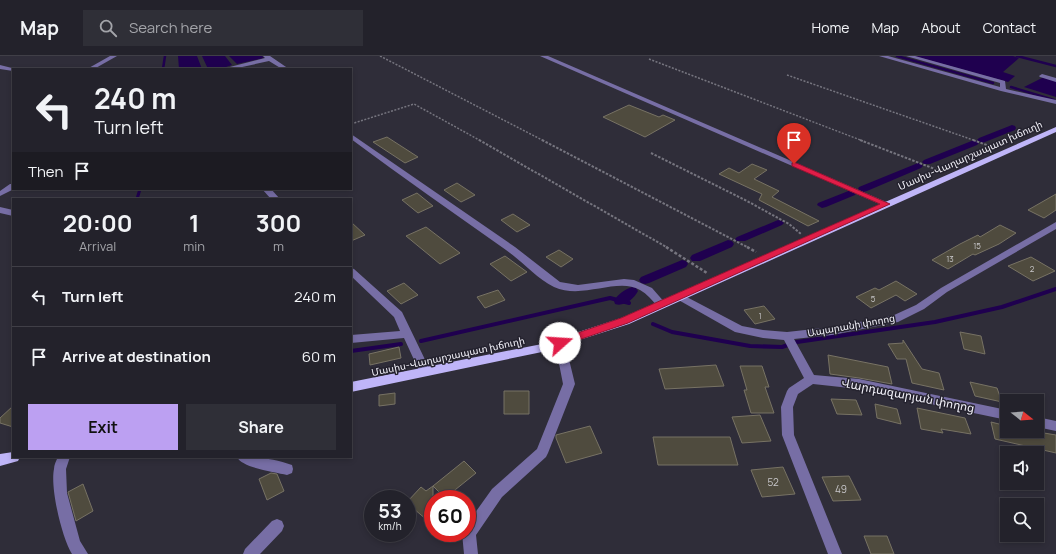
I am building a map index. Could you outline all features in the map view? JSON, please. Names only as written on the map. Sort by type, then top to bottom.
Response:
[{"type":"main road","name":"Մասիս-Վաղարշապատ խճուղի","points":[[352,387],[542,348],[625,321],[765,257],[1056,129]]},
{"type":"main road","points":[[0,460],[12,457]]},
{"type":"street","points":[[92,68],[114,56]]},
{"type":"street","points":[[543,56],[887,204]]},
{"type":"street","points":[[882,56],[1003,90],[1056,102]]},
{"type":"street","points":[[909,56],[1003,82],[1003,90]]},
{"type":"street","points":[[229,68],[268,57],[284,68]]},
{"type":"street","points":[[0,67],[12,69]]},
{"type":"street","points":[[1042,76],[1056,80]]},
{"type":"street","points":[[352,137],[439,200],[508,247],[557,284],[572,288],[587,288],[633,283],[643,287],[661,304]]},
{"type":"street","points":[[0,194],[12,187]]},
{"type":"street","points":[[267,190],[275,198]]},
{"type":"street","points":[[0,210],[12,213]]},
{"type":"street","name":"Ապարանի փողոց","points":[[678,296],[738,329],[763,334],[787,336],[832,331],[894,319],[920,307],[944,290],[1056,225]]},
{"type":"street","points":[[352,272],[398,315],[425,372]]},
{"type":"street","points":[[352,339],[407,334]]},
{"type":"street","points":[[787,336],[811,379],[793,391],[787,407],[788,435],[835,554]]},
{"type":"street","points":[[471,554],[469,533],[497,493],[542,453],[569,384],[560,343]]},
{"type":"street","name":"Վարդազարյան փողոց","points":[[811,379],[859,384],[1000,414]]},
{"type":"street","points":[[1044,423],[1056,426]]},
{"type":"street","points":[[64,458],[60,469],[60,493],[74,544],[81,554]]},
{"type":"street","points":[[245,458],[287,469]]},
{"type":"street","points":[[250,554],[277,526]]},
{"type":"path","points":[[380,56],[765,257]]},
{"type":"path","points":[[649,59],[951,176]]},
{"type":"path","points":[[787,75],[1005,152]]},
{"type":"path","points":[[352,124],[414,104],[470,134],[587,203],[678,254],[716,279]]},
{"type":"path","points":[[651,153],[747,201],[789,224],[808,239]]},
{"type":"shaded area","points":[[178,56],[197,56],[202,68],[179,68]]},
{"type":"shaded area","points":[[202,56],[225,56],[232,65],[223,68],[208,68]]},
{"type":"shaded area","points":[[229,56],[262,56],[264,58],[237,64]]},
{"type":"shaded area","points":[[914,56],[1013,56],[1019,58],[1003,72],[1015,76],[1008,82]]},
{"type":"shaded area","points":[[1044,77],[1056,81],[1056,97],[1024,87]]},
{"type":"building","points":[[629,105],[659,117],[663,115],[675,120],[645,137],[603,117]]},
{"type":"building","points":[[387,137],[418,157],[405,163],[373,142]]},
{"type":"building","points":[[752,164],[767,170],[754,179],[779,191],[772,197],[819,221],[808,226],[759,200],[762,194],[719,174],[729,168],[739,173]]},
{"type":"building","points":[[457,183],[475,195],[461,202],[444,190]]},
{"type":"building","points":[[417,193],[433,206],[418,213],[402,200]]},
{"type":"building","points":[[1056,194],[1056,210],[1044,218],[1028,210]]},
{"type":"building","points":[[513,214],[530,225],[517,232],[501,220]]},
{"type":"building","points":[[352,223],[365,235],[352,241]]},
{"type":"building","points":[[1000,225],[1016,233],[999,244],[975,255],[973,254],[948,269],[932,260],[978,235],[980,237]]},
{"type":"building","points":[[426,227],[460,253],[440,264],[406,236]]},
{"type":"building","points":[[559,250],[573,259],[561,267],[546,257]]},
{"type":"building","points":[[505,256],[527,272],[511,281],[490,264]]},
{"type":"building","points":[[1031,257],[1055,271],[1033,281],[1008,266]]},
{"type":"building","points":[[896,281],[917,294],[905,301],[896,295],[871,308],[856,297],[875,288],[879,290]]},
{"type":"building","points":[[404,283],[418,295],[401,304],[387,291]]},
{"type":"building","points":[[498,290],[505,300],[485,308],[477,297]]},
{"type":"building","points":[[764,306],[775,319],[755,324],[744,310]]},
{"type":"building","points":[[960,332],[981,336],[985,354],[964,349]]},
{"type":"building","points":[[903,340],[922,369],[939,373],[944,390],[912,383],[906,359],[897,359],[888,344],[903,343]]},
{"type":"building","points":[[399,347],[401,358],[370,365],[369,354]]},
{"type":"building","points":[[828,355],[888,367],[892,384],[830,374]]},
{"type":"building","points":[[716,365],[724,386],[665,389],[659,369]]},
{"type":"building","points":[[740,366],[762,366],[769,387],[765,387],[774,413],[751,413],[744,390],[747,390]]},
{"type":"building","points":[[970,382],[997,388],[1000,402],[975,396]]},
{"type":"building","points":[[504,391],[529,391],[529,414],[504,414]]},
{"type":"building","points":[[395,393],[395,404],[379,406],[379,395]]},
{"type":"building","points":[[831,399],[856,400],[862,415],[837,414]]},
{"type":"building","points":[[875,404],[897,409],[901,424],[877,418]]},
{"type":"building","points":[[12,407],[12,427],[0,423],[0,418]]},
{"type":"building","points":[[917,408],[965,418],[971,434],[941,429],[943,433],[921,429]]},
{"type":"building","points":[[760,415],[771,441],[742,443],[732,417]]},
{"type":"building","points":[[991,422],[1000,424],[1000,438],[1044,438],[1044,433],[1056,435],[1056,453],[1044,450],[1044,446],[1026,446],[995,439]]},
{"type":"building","points":[[590,426],[602,453],[566,463],[556,435]]},
{"type":"building","points":[[653,437],[730,437],[738,465],[658,465]]},
{"type":"building","points":[[464,461],[476,473],[455,490],[437,490],[433,486]]},
{"type":"building","points":[[783,467],[795,494],[762,497],[751,470]]},
{"type":"building","points":[[271,473],[277,474],[284,491],[267,500],[259,479]]},
{"type":"building","points":[[849,476],[861,500],[833,501],[822,477]]},
{"type":"building","points":[[83,484],[93,511],[76,521],[68,492]]},
{"type":"building","points":[[433,486],[433,490],[427,490]]},
{"type":"building","points":[[421,487],[425,490],[424,517],[416,511],[416,492]]},
{"type":"building","points":[[864,536],[887,536],[894,554],[871,554]]},
{"type":"waterway","points":[[163,68],[165,56]]},
{"type":"waterway","points":[[897,56],[993,83]]},
{"type":"waterway","points":[[1017,56],[1056,66]]},
{"type":"waterway","points":[[1011,87],[1054,100]]},
{"type":"waterway","points":[[982,140],[1012,128]]},
{"type":"waterway","points":[[927,162],[974,143]]},
{"type":"waterway","points":[[863,189],[918,166]]},
{"type":"waterway","points":[[137,198],[140,190]]},
{"type":"waterway","points":[[822,205],[851,193]]},
{"type":"waterway","points":[[741,239],[778,223]]},
{"type":"waterway","points":[[696,258],[728,244]]},
{"type":"waterway","points":[[645,280],[682,264]]},
{"type":"waterway","points":[[653,324],[672,332],[750,346],[782,347],[797,342],[935,322],[1002,307],[1056,289]]},
{"type":"waterway","points":[[620,301],[632,291]]},
{"type":"waterway","points":[[421,341],[610,298],[629,303]]},
{"type":"waterway","points":[[352,351],[401,344]]},
{"type":"route","points":[[560,343],[625,321],[765,257],[887,204],[794,164]]}]
